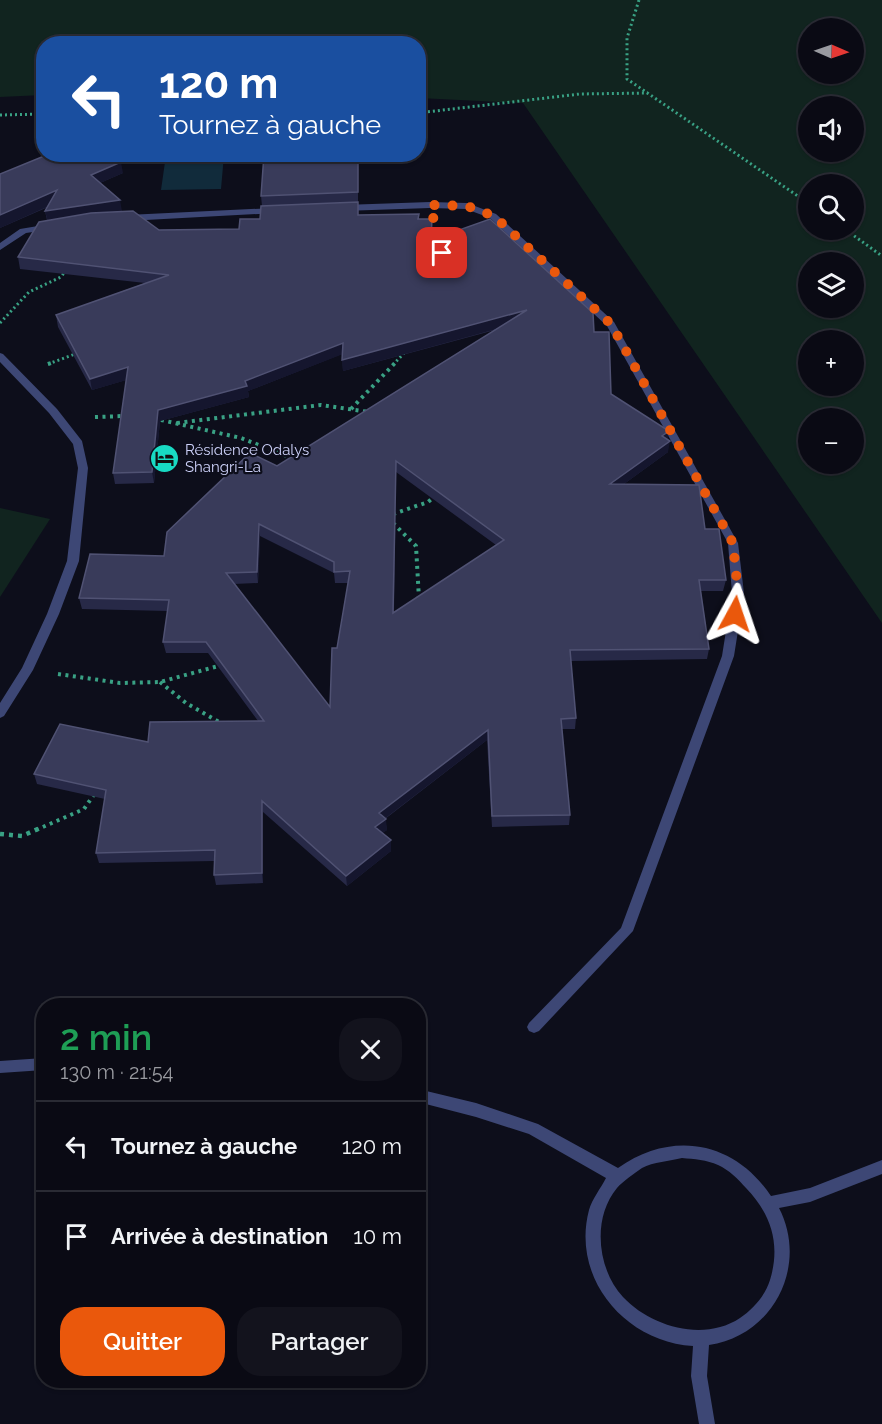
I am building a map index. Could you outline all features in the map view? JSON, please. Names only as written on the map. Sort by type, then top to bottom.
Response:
[{"type":"street","points":[[328,209],[467,206],[494,216],[611,324],[733,543],[738,593],[728,656],[626,931],[534,1027]]},
{"type":"street","points":[[115,218],[282,211]]},
{"type":"street","points":[[0,247],[23,231],[58,225]]},
{"type":"street","points":[[0,356],[59,418],[78,443],[83,468],[73,561],[27,670],[0,713]]},
{"type":"street","points":[[0,1067],[36,1065]]},
{"type":"street","points":[[426,1097],[476,1110],[533,1130],[616,1175]]},
{"type":"street","points":[[682,1151],[706,1154],[729,1164],[770,1203],[781,1233],[783,1253],[776,1292],[758,1316],[731,1333],[701,1340],[666,1334],[645,1324],[635,1318],[610,1293],[595,1263],[591,1230],[598,1200],[616,1175],[635,1161],[657,1153],[682,1151]]},
{"type":"street","points":[[770,1203],[810,1195],[882,1167]]},
{"type":"street","points":[[701,1340],[699,1376],[707,1424]]},
{"type":"path","points":[[639,0],[627,38],[627,79],[798,196]]},
{"type":"path","points":[[426,112],[580,94],[648,93]]},
{"type":"path","points":[[0,115],[36,114]]},
{"type":"path","points":[[860,240],[882,256]]},
{"type":"path","points":[[0,323],[29,292],[61,277],[66,269]]},
{"type":"path","points":[[18,375],[82,351]]},
{"type":"path","points":[[351,409],[404,353]]},
{"type":"path","points":[[174,423],[321,405],[375,414]]},
{"type":"path","points":[[59,418],[129,416]]},
{"type":"path","points":[[152,418],[241,438],[297,460]]},
{"type":"path","points":[[419,607],[416,546],[387,516],[428,502],[437,495]]},
{"type":"path","points":[[27,670],[120,683],[160,682],[229,663]]},
{"type":"path","points":[[160,682],[186,703],[221,722],[223,731]]},
{"type":"path","points":[[0,834],[22,836],[84,808],[102,784]]},
{"type":"green space","points":[[0,0],[882,0],[882,623],[523,103],[426,98],[426,36],[36,36],[36,95],[0,97]]},
{"type":"green space","points":[[0,508],[50,519],[0,597]]},
{"type":"water","points":[[165,162],[223,162],[221,189],[161,190]]},
{"type":"building","points":[[36,159],[36,162],[121,162],[91,175],[120,200],[45,211],[57,190],[0,215],[0,174]]},
{"type":"building","points":[[263,162],[358,162],[358,192],[261,196]]},
{"type":"building","points":[[358,202],[358,215],[419,214],[418,219],[432,219],[431,240],[490,219],[593,313],[594,332],[609,332],[611,394],[669,431],[662,436],[670,441],[610,484],[699,485],[705,529],[719,529],[726,580],[699,580],[709,649],[570,650],[576,718],[561,719],[570,815],[492,816],[488,730],[379,813],[386,819],[375,827],[391,840],[346,876],[262,801],[262,873],[214,875],[215,850],[96,853],[106,790],[34,774],[60,724],[148,742],[150,722],[264,721],[206,642],[163,642],[169,600],[79,598],[90,554],[164,556],[167,532],[250,453],[277,466],[527,310],[342,360],[343,343],[245,381],[247,386],[158,410],[152,472],[113,473],[128,367],[90,379],[56,315],[169,275],[18,257],[39,222],[91,213],[133,211],[159,230],[239,229],[240,219],[260,219],[261,206]],"holes":[[[396,461],[504,540],[393,613]],[[259,524],[334,562],[334,572],[350,571],[337,648],[332,648],[330,707],[226,573],[257,572]]]},
{"type":"place","name":"Résidence Odalys Shangri-La","points":[[164,459]]},
{"type":"route","points":[[442,253],[430,205],[467,206],[494,216],[611,324],[636,364],[733,543],[738,593],[735,614]]}]
